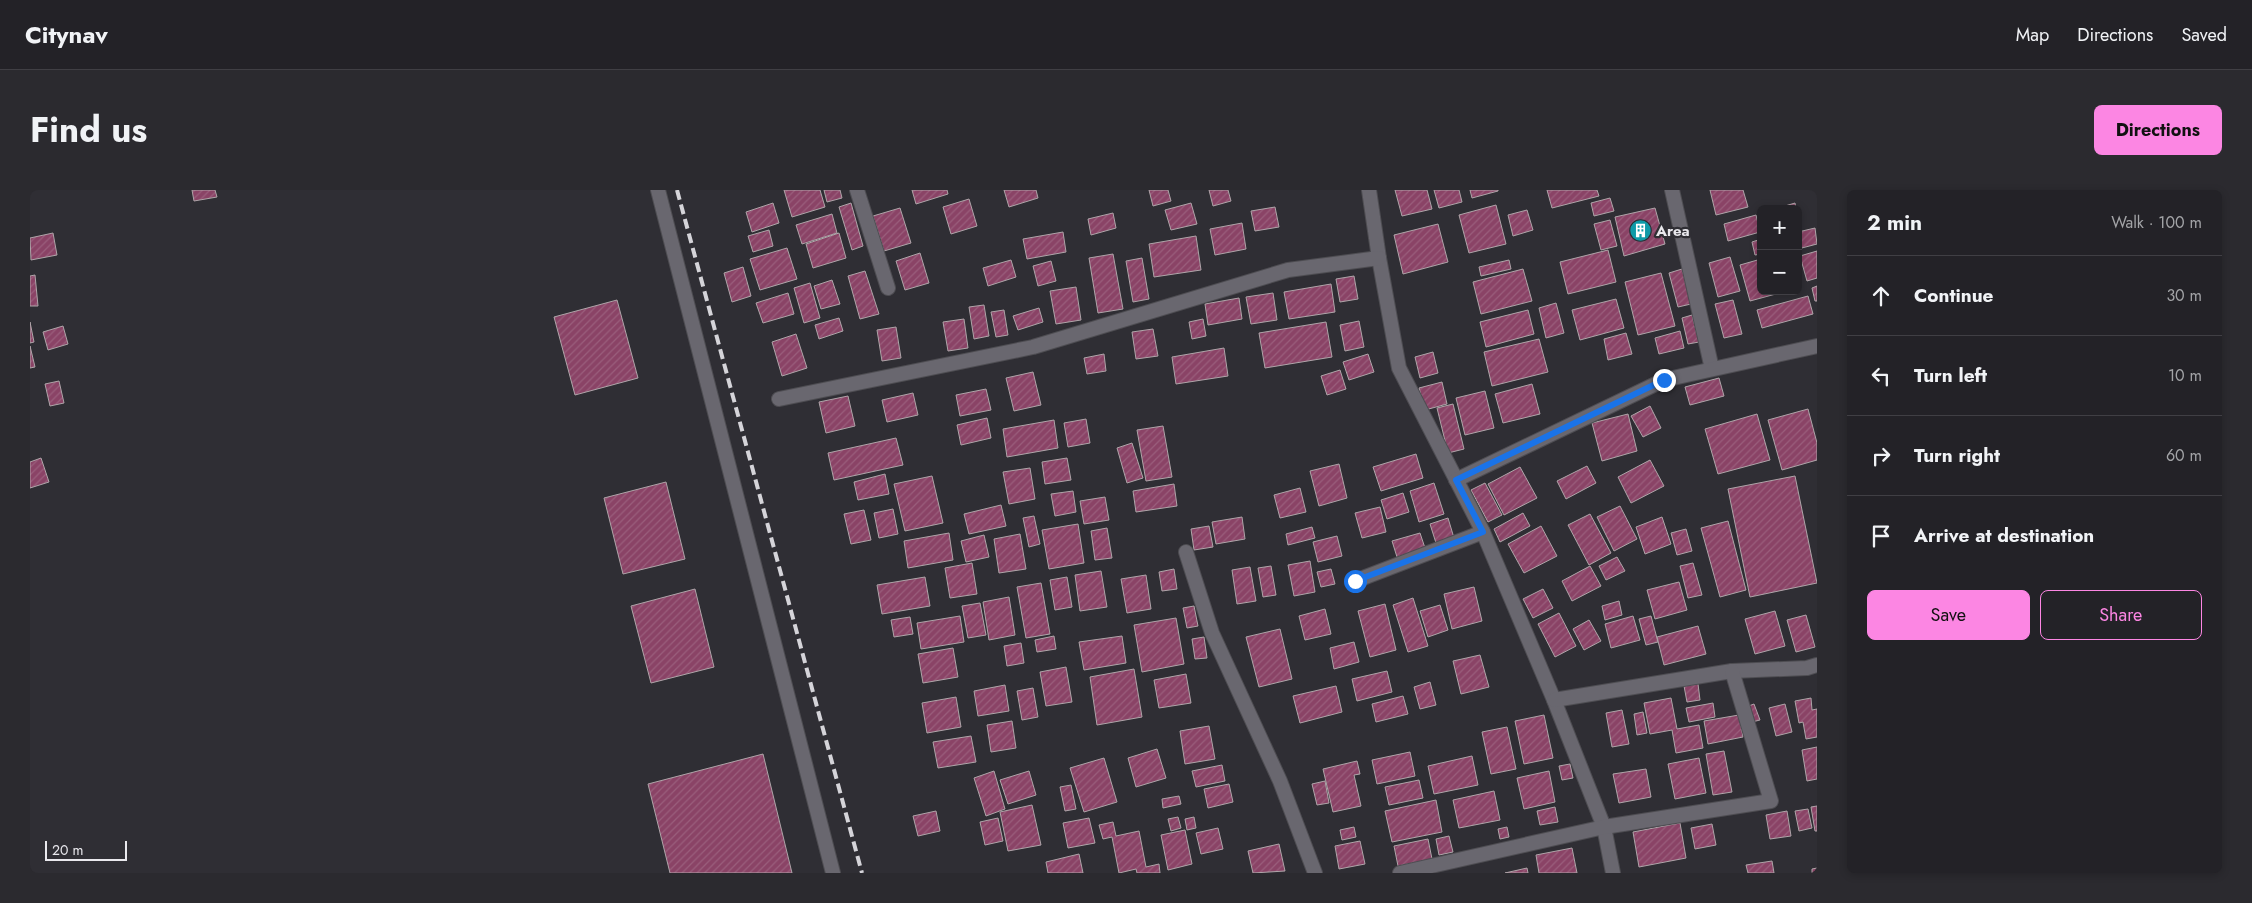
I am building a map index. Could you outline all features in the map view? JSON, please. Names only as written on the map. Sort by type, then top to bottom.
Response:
[{"type":"street","points":[[658,190],[834,873]]},
{"type":"street","points":[[857,190],[888,288]]},
{"type":"street","points":[[1369,190],[1399,368],[1483,532],[1554,700],[1604,827],[1613,873]]},
{"type":"street","points":[[1672,190],[1712,369]]},
{"type":"street","points":[[779,400],[1033,347],[1288,270],[1379,258]]},
{"type":"street","points":[[1456,480],[1664,380],[1817,346]]},
{"type":"street","points":[[1355,581],[1483,532]]},
{"type":"street","points":[[1186,552],[1212,633],[1280,781],[1315,873]]},
{"type":"street","points":[[1554,700],[1732,672],[1807,668],[1817,665]]},
{"type":"street","points":[[1400,873],[1604,827],[1771,801],[1732,672]]},
{"type":"building","points":[[192,190],[215,190],[217,197],[194,201]]},
{"type":"building","points":[[784,190],[820,190],[825,207],[792,217]]},
{"type":"building","points":[[824,190],[840,190],[842,198],[827,202]]},
{"type":"building","points":[[912,190],[947,190],[948,194],[916,204]]},
{"type":"building","points":[[1004,190],[1036,190],[1038,198],[1009,207]]},
{"type":"building","points":[[1149,190],[1168,190],[1171,201],[1153,206]]},
{"type":"building","points":[[1209,190],[1228,190],[1231,201],[1213,206]]},
{"type":"building","points":[[1395,190],[1427,190],[1432,209],[1402,216]]},
{"type":"building","points":[[1434,190],[1459,190],[1462,202],[1439,208]]},
{"type":"building","points":[[1470,190],[1498,190],[1498,191],[1472,198]]},
{"type":"building","points":[[1547,190],[1597,190],[1599,196],[1552,208]]},
{"type":"building","points":[[1710,190],[1743,190],[1748,207],[1716,215]]},
{"type":"building","points":[[1610,198],[1614,211],[1594,216],[1591,203]]},
{"type":"building","points":[[969,199],[977,226],[951,234],[943,207]]},
{"type":"building","points":[[773,203],[779,223],[752,232],[746,212]]},
{"type":"building","points":[[851,203],[863,246],[852,250],[839,207]]},
{"type":"building","points":[[1191,203],[1197,224],[1171,230],[1165,210]]},
{"type":"building","points":[[1496,205],[1506,244],[1469,253],[1459,215]]},
{"type":"building","points":[[1275,207],[1279,227],[1255,231],[1251,211]]},
{"type":"building","points":[[900,208],[911,243],[884,251],[873,216]]},
{"type":"building","name":"Area","points":[[1655,208],[1665,244],[1624,256],[1615,217]]},
{"type":"building","points":[[1527,210],[1533,230],[1513,236],[1508,215]]},
{"type":"building","points":[[1113,213],[1116,228],[1091,235],[1088,219]]},
{"type":"building","points":[[832,214],[837,233],[802,244],[796,225]]},
{"type":"building","points":[[1756,215],[1757,233],[1728,241],[1724,224]]},
{"type":"building","points":[[1610,220],[1617,246],[1601,250],[1594,224]]},
{"type":"building","points":[[1242,223],[1246,249],[1215,255],[1210,229]]},
{"type":"building","points":[[1438,224],[1448,262],[1403,274],[1394,235]]},
{"type":"building","points":[[1815,228],[1817,244],[1802,248],[1802,231]]},
{"type":"building","points":[[769,230],[773,246],[753,252],[748,236]]},
{"type":"building","points":[[1063,232],[1066,252],[1027,259],[1023,239]]},
{"type":"building","points":[[53,233],[57,255],[31,260],[30,238]]},
{"type":"building","points":[[839,233],[846,258],[813,268],[806,244]]},
{"type":"building","points":[[1196,236],[1201,270],[1154,277],[1149,244]]},
{"type":"building","points":[[1757,240],[1757,255],[1755,255],[1752,242]]},
{"type":"building","points":[[787,248],[797,279],[760,290],[750,259]]},
{"type":"building","points":[[1608,250],[1616,282],[1568,294],[1560,262]]},
{"type":"building","points":[[1817,251],[1817,278],[1807,281],[1802,255]]},
{"type":"building","points":[[920,253],[929,283],[905,290],[896,261]]},
{"type":"building","points":[[1113,254],[1123,309],[1098,313],[1089,258]]},
{"type":"building","points":[[1730,257],[1740,291],[1718,297],[1709,263]]},
{"type":"building","points":[[1142,258],[1149,299],[1133,302],[1126,261]]},
{"type":"building","points":[[1011,260],[1016,277],[988,286],[983,268]]},
{"type":"building","points":[[1509,260],[1511,269],[1481,276],[1479,267]]},
{"type":"building","points":[[1757,260],[1757,295],[1772,295],[1750,301],[1740,265]]},
{"type":"building","points":[[1051,261],[1056,281],[1038,286],[1033,266]]},
{"type":"building","points":[[743,267],[751,296],[732,302],[724,273]]},
{"type":"building","points":[[1523,269],[1532,301],[1481,314],[1473,282]]},
{"type":"building","points":[[1682,269],[1691,304],[1678,307],[1669,273]]},
{"type":"building","points":[[865,271],[879,314],[860,319],[848,276]]},
{"type":"building","points":[[1661,273],[1675,326],[1638,335],[1625,282]]},
{"type":"building","points":[[35,275],[38,306],[30,306],[30,276]]},
{"type":"building","points":[[1354,276],[1358,299],[1340,302],[1336,279]]},
{"type":"building","points":[[832,280],[840,304],[821,309],[814,286]]},
{"type":"building","points":[[810,283],[820,318],[804,323],[794,288]]},
{"type":"building","points":[[1331,284],[1335,312],[1289,319],[1284,292]]},
{"type":"building","points":[[1817,286],[1817,301],[1815,301],[1812,288]]},
{"type":"building","points":[[1076,287],[1081,320],[1056,324],[1050,291]]},
{"type":"building","points":[[788,293],[794,314],[763,323],[756,303]]},
{"type":"building","points":[[1273,293],[1277,320],[1251,324],[1246,297]]},
{"type":"building","points":[[1808,296],[1813,314],[1762,328],[1757,310]]},
{"type":"building","points":[[1239,298],[1242,319],[1208,325],[1205,304]]},
{"type":"building","points":[[1616,299],[1624,328],[1580,340],[1572,310]]},
{"type":"building","points":[[617,300],[638,378],[575,395],[554,317]]},
{"type":"building","points":[[1733,300],[1742,334],[1724,338],[1715,304]]},
{"type":"building","points":[[1556,303],[1564,333],[1546,338],[1539,308]]},
{"type":"building","points":[[984,305],[989,336],[974,339],[969,307]]},
{"type":"building","points":[[1039,308],[1043,322],[1018,330],[1013,316]]},
{"type":"building","points":[[1004,310],[1008,335],[996,337],[991,312]]},
{"type":"building","points":[[1528,310],[1534,334],[1486,347],[1480,322]]},
{"type":"building","points":[[1692,315],[1699,342],[1688,344],[1682,318]]},
{"type":"building","points":[[839,318],[843,331],[819,339],[815,325]]},
{"type":"building","points":[[964,319],[968,348],[948,351],[943,322]]},
{"type":"building","points":[[1203,319],[1206,336],[1192,339],[1189,322]]},
{"type":"building","points":[[1359,321],[1364,347],[1345,351],[1340,325]]},
{"type":"building","points":[[30,322],[34,342],[30,343]]},
{"type":"building","points":[[1326,322],[1332,357],[1265,368],[1259,333]]},
{"type":"building","points":[[63,326],[68,344],[48,350],[43,332]]},
{"type":"building","points":[[896,327],[901,358],[882,361],[877,330]]},
{"type":"building","points":[[1153,329],[1158,356],[1136,359],[1132,332]]},
{"type":"building","points":[[1680,331],[1684,348],[1659,354],[1655,338]]},
{"type":"building","points":[[1626,333],[1632,354],[1608,360],[1604,339]]},
{"type":"building","points":[[796,334],[807,368],[782,376],[772,342]]},
{"type":"building","points":[[1539,339],[1548,372],[1492,386],[1484,352]]},
{"type":"building","points":[[30,346],[35,367],[30,368]]},
{"type":"building","points":[[1224,348],[1228,376],[1176,384],[1172,357]]},
{"type":"building","points":[[1433,352],[1438,373],[1420,378],[1415,357]]},
{"type":"building","points":[[1104,354],[1106,371],[1087,374],[1084,358]]},
{"type":"building","points":[[1368,354],[1374,372],[1349,380],[1343,362]]},
{"type":"building","points":[[1340,370],[1346,389],[1327,395],[1321,376]]},
{"type":"building","points":[[1033,372],[1041,405],[1014,411],[1006,378]]},
{"type":"building","points":[[1719,378],[1724,396],[1690,405],[1685,387]]},
{"type":"building","points":[[59,381],[64,403],[50,406],[45,384]]},
{"type":"building","points":[[1442,382],[1447,404],[1425,410],[1419,388]]},
{"type":"building","points":[[1532,384],[1540,414],[1503,423],[1495,394]]},
{"type":"building","points":[[986,389],[991,410],[960,416],[956,395]]},
{"type":"building","points":[[1485,391],[1494,428],[1465,435],[1456,398]]},
{"type":"building","points":[[913,393],[918,415],[887,422],[882,400]]},
{"type":"building","points":[[848,396],[855,426],[826,433],[819,402]]},
{"type":"building","points":[[1453,404],[1464,449],[1448,453],[1437,408]]},
{"type":"building","points":[[1650,406],[1661,428],[1643,437],[1631,416]]},
{"type":"building","points":[[1808,409],[1817,443],[1817,460],[1782,470],[1768,420]]},
{"type":"building","points":[[1628,414],[1637,451],[1602,461],[1592,423]]},
{"type":"building","points":[[1757,414],[1770,460],[1718,474],[1705,429]]},
{"type":"building","points":[[987,418],[991,438],[961,445],[957,425]]},
{"type":"building","points":[[1086,419],[1090,443],[1068,447],[1064,423]]},
{"type":"building","points":[[1054,420],[1058,448],[1007,457],[1003,429]]},
{"type":"building","points":[[1163,426],[1172,477],[1146,481],[1137,430]]},
{"type":"building","points":[[896,438],[903,465],[834,480],[828,453]]},
{"type":"building","points":[[1132,443],[1143,478],[1127,483],[1117,448]]},
{"type":"building","points":[[1416,454],[1423,478],[1381,491],[1373,467]]},
{"type":"building","points":[[41,458],[49,482],[30,488],[30,462]]},
{"type":"building","points":[[1067,458],[1071,480],[1045,484],[1042,462]]},
{"type":"building","points":[[1650,460],[1664,486],[1631,503],[1618,477]]},
{"type":"building","points":[[1339,464],[1347,498],[1319,506],[1310,471]]},
{"type":"building","points":[[1587,466],[1596,483],[1566,499],[1557,481]]},
{"type":"building","points":[[1520,467],[1537,498],[1504,515],[1488,484]]},
{"type":"building","points":[[1030,468],[1035,499],[1009,504],[1003,472]]},
{"type":"building","points":[[885,474],[889,494],[858,500],[854,482]]},
{"type":"building","points":[[932,476],[943,523],[905,531],[894,484]]},
{"type":"building","points":[[1795,476],[1817,583],[1750,597],[1728,489]]},
{"type":"building","points":[[666,482],[685,559],[623,574],[604,498]]},
{"type":"building","points":[[1434,483],[1444,514],[1419,522],[1410,491]]},
{"type":"building","points":[[1485,483],[1502,515],[1488,522],[1471,490]]},
{"type":"building","points":[[1174,484],[1177,506],[1136,512],[1133,491]]},
{"type":"building","points":[[1300,488],[1306,512],[1280,518],[1274,495]]},
{"type":"building","points":[[1073,491],[1076,512],[1055,516],[1051,494]]},
{"type":"building","points":[[1403,493],[1409,512],[1387,519],[1381,500]]},
{"type":"building","points":[[1105,497],[1109,520],[1084,524],[1080,501]]},
{"type":"building","points":[[1001,505],[1006,526],[969,534],[964,514]]},
{"type":"building","points":[[1620,506],[1637,539],[1614,551],[1597,517]]},
{"type":"building","points":[[1380,507],[1386,532],[1362,538],[1355,513]]},
{"type":"building","points":[[893,509],[898,534],[879,538],[874,513]]},
{"type":"building","points":[[864,510],[871,540],[851,544],[844,514]]},
{"type":"building","points":[[1523,513],[1530,526],[1500,542],[1494,529]]},
{"type":"building","points":[[1590,514],[1611,553],[1589,565],[1568,525]]},
{"type":"building","points":[[1034,516],[1040,544],[1029,547],[1023,518]]},
{"type":"building","points":[[1242,517],[1245,539],[1216,544],[1212,522]]},
{"type":"building","points":[[1662,517],[1671,544],[1645,554],[1636,527]]},
{"type":"building","points":[[1448,518],[1454,538],[1436,543],[1430,524]]},
{"type":"building","points":[[1728,521],[1746,590],[1720,597],[1701,528]]},
{"type":"building","points":[[1078,524],[1084,563],[1049,569],[1042,530]]},
{"type":"building","points":[[1209,526],[1213,547],[1194,550],[1191,529]]},
{"type":"building","points":[[1541,526],[1557,556],[1524,573],[1508,544]]},
{"type":"building","points":[[1312,527],[1315,538],[1288,545],[1286,534]]},
{"type":"building","points":[[1107,528],[1112,558],[1095,560],[1091,531]]},
{"type":"building","points":[[1686,529],[1692,551],[1677,555],[1671,533]]},
{"type":"building","points":[[949,533],[953,560],[908,568],[904,541]]},
{"type":"building","points":[[1420,533],[1425,548],[1397,557],[1392,541]]},
{"type":"building","points":[[1020,534],[1026,569],[999,573],[994,539]]},
{"type":"building","points":[[984,535],[989,557],[966,562],[961,541]]},
{"type":"building","points":[[1337,536],[1342,556],[1318,562],[1313,542]]},
{"type":"building","points":[[1617,557],[1625,571],[1606,580],[1599,566]]},
{"type":"building","points":[[1310,561],[1315,592],[1294,596],[1288,565]]},
{"type":"building","points":[[972,563],[977,594],[950,598],[945,568]]},
{"type":"building","points":[[1693,563],[1702,595],[1688,598],[1680,566]]},
{"type":"building","points":[[1271,566],[1276,595],[1263,597],[1258,568]]},
{"type":"building","points":[[1590,566],[1601,586],[1572,601],[1562,581]]},
{"type":"building","points":[[1250,567],[1256,601],[1237,604],[1232,570]]},
{"type":"building","points":[[1174,569],[1177,589],[1162,591],[1159,572]]},
{"type":"building","points":[[1331,569],[1335,584],[1321,587],[1317,572]]},
{"type":"building","points":[[1101,571],[1107,607],[1080,611],[1075,575]]},
{"type":"building","points":[[1146,575],[1151,609],[1127,613],[1121,579]]},
{"type":"building","points":[[925,577],[930,606],[882,614],[877,585]]},
{"type":"building","points":[[1067,577],[1072,607],[1055,610],[1050,580]]},
{"type":"building","points":[[1679,582],[1687,610],[1655,619],[1647,590]]},
{"type":"building","points":[[1041,583],[1050,634],[1026,638],[1017,587]]},
{"type":"building","points":[[1474,587],[1482,621],[1452,629],[1444,594]]},
{"type":"building","points":[[695,589],[714,667],[651,683],[631,606]]},
{"type":"building","points":[[1543,589],[1553,608],[1533,618],[1523,599]]},
{"type":"building","points":[[1009,597],[1015,635],[989,640],[983,602]]},
{"type":"building","points":[[1413,598],[1428,646],[1408,652],[1393,605]]},
{"type":"building","points":[[1619,601],[1622,615],[1605,620],[1602,606]]},
{"type":"building","points":[[980,603],[986,635],[968,638],[962,606]]},
{"type":"building","points":[[1385,604],[1396,650],[1370,657],[1358,611]]},
{"type":"building","points":[[1440,605],[1448,630],[1428,637],[1420,611]]},
{"type":"building","points":[[1194,606],[1198,626],[1187,628],[1183,608]]},
{"type":"building","points":[[1325,609],[1331,634],[1305,640],[1299,616]]},
{"type":"building","points":[[1775,611],[1785,646],[1755,654],[1745,619]]},
{"type":"building","points":[[1559,613],[1576,646],[1555,657],[1538,624]]},
{"type":"building","points":[[1806,615],[1815,647],[1796,652],[1787,620]]},
{"type":"building","points":[[960,616],[964,642],[921,649],[917,623]]},
{"type":"building","points":[[1633,616],[1640,640],[1611,648],[1605,624]]},
{"type":"building","points":[[1651,616],[1658,642],[1646,645],[1639,619]]},
{"type":"building","points":[[910,617],[913,634],[894,637],[891,620]]},
{"type":"building","points":[[1176,618],[1184,664],[1142,672],[1134,625]]},
{"type":"building","points":[[1589,620],[1601,641],[1584,650],[1573,629]]},
{"type":"building","points":[[1698,626],[1706,654],[1664,665],[1657,637]]},
{"type":"building","points":[[1280,629],[1292,679],[1259,687],[1246,637]]},
{"type":"building","points":[[1054,636],[1056,649],[1037,652],[1035,640]]},
{"type":"building","points":[[1122,636],[1126,663],[1084,670],[1079,642]]},
{"type":"building","points":[[1204,637],[1207,658],[1195,659],[1192,639]]},
{"type":"building","points":[[1354,642],[1359,662],[1334,669],[1330,648]]},
{"type":"building","points":[[1021,643],[1024,663],[1007,666],[1004,646]]},
{"type":"building","points":[[953,648],[958,677],[923,683],[918,654]]},
{"type":"building","points":[[1480,655],[1489,687],[1461,694],[1453,661]]},
{"type":"building","points":[[1066,667],[1072,702],[1046,706],[1040,672]]},
{"type":"building","points":[[1134,669],[1142,717],[1097,725],[1090,677]]},
{"type":"building","points":[[1387,671],[1392,692],[1357,701],[1352,679]]},
{"type":"building","points":[[1186,674],[1191,703],[1159,708],[1154,680]]},
{"type":"building","points":[[1430,682],[1436,705],[1420,709],[1414,687]]},
{"type":"building","points":[[1698,684],[1700,700],[1687,702],[1684,686]]},
{"type":"building","points":[[1005,685],[1009,711],[978,716],[974,691]]},
{"type":"building","points":[[1336,686],[1342,712],[1300,723],[1293,696]]},
{"type":"building","points":[[1033,688],[1038,717],[1022,720],[1017,691]]},
{"type":"building","points":[[1403,696],[1408,714],[1376,722],[1372,704]]},
{"type":"building","points":[[956,697],[961,727],[927,733],[922,703]]},
{"type":"building","points":[[1671,698],[1677,729],[1699,725],[1703,748],[1676,753],[1672,730],[1650,734],[1644,703]]},
{"type":"building","points":[[1811,698],[1812,710],[1817,709],[1817,737],[1806,739],[1803,722],[1799,723],[1795,701]]},
{"type":"building","points":[[1713,703],[1715,717],[1689,722],[1686,708]]},
{"type":"building","points":[[1754,704],[1760,720],[1752,722],[1746,707]]},
{"type":"building","points":[[1785,704],[1792,732],[1776,736],[1769,708]]},
{"type":"building","points":[[1622,710],[1629,744],[1612,747],[1606,713]]},
{"type":"building","points":[[1643,712],[1647,733],[1637,735],[1634,714]]},
{"type":"building","points":[[1544,715],[1553,758],[1524,764],[1515,721]]},
{"type":"building","points":[[1739,715],[1743,737],[1708,744],[1704,721]]},
{"type":"building","points":[[1012,721],[1016,748],[991,752],[987,725]]},
{"type":"building","points":[[1209,726],[1215,759],[1185,764],[1180,731]]},
{"type":"building","points":[[1507,727],[1516,769],[1491,774],[1482,732]]},
{"type":"building","points":[[971,736],[976,762],[938,768],[933,742]]},
{"type":"building","points":[[1817,747],[1817,779],[1807,781],[1802,750]]},
{"type":"building","points":[[1157,749],[1166,778],[1136,787],[1128,758]]},
{"type":"building","points":[[1724,751],[1732,792],[1713,795],[1706,754]]},
{"type":"building","points":[[1410,752],[1415,776],[1377,784],[1372,760]]},
{"type":"building","points":[[763,754],[792,873],[670,873],[648,784]]},
{"type":"building","points":[[1472,756],[1478,785],[1434,794],[1428,766]]},
{"type":"building","points":[[1104,758],[1117,802],[1084,812],[1070,768]]},
{"type":"building","points":[[1699,758],[1706,793],[1675,799],[1668,764]]},
{"type":"building","points":[[1357,761],[1360,774],[1354,775],[1361,806],[1333,812],[1323,769]]},
{"type":"building","points":[[1570,764],[1573,778],[1562,780],[1559,766]]},
{"type":"building","points":[[1222,765],[1225,781],[1196,787],[1192,771]]},
{"type":"building","points":[[1646,769],[1651,797],[1619,803],[1613,774]]},
{"type":"building","points":[[994,771],[1005,809],[986,816],[974,778]]},
{"type":"building","points":[[1029,771],[1036,795],[1008,804],[1000,780]]},
{"type":"building","points":[[1549,771],[1555,802],[1524,809],[1517,778]]},
{"type":"building","points":[[1419,780],[1423,798],[1389,805],[1385,787]]},
{"type":"building","points":[[1325,781],[1329,803],[1317,805],[1312,784]]},
{"type":"building","points":[[1229,784],[1233,802],[1208,808],[1204,789]]},
{"type":"building","points":[[1071,785],[1076,809],[1065,811],[1060,787]]},
{"type":"building","points":[[1494,791],[1500,820],[1459,828],[1453,800]]},
{"type":"building","points":[[1179,796],[1181,804],[1163,808],[1162,799]]},
{"type":"building","points":[[1436,800],[1442,832],[1392,842],[1385,811]]},
{"type":"building","points":[[1032,805],[1041,845],[1008,851],[1000,812]]},
{"type":"building","points":[[1817,806],[1817,831],[1815,831],[1811,807]]},
{"type":"building","points":[[1555,807],[1558,822],[1540,825],[1537,811]]},
{"type":"building","points":[[1808,809],[1812,828],[1799,831],[1795,811]]},
{"type":"building","points":[[936,811],[940,831],[918,836],[913,816]]},
{"type":"building","points":[[1787,811],[1791,836],[1770,839],[1766,815]]},
{"type":"building","points":[[1178,817],[1181,828],[1171,831],[1168,819]]},
{"type":"building","points":[[1194,817],[1196,828],[1187,830],[1185,819]]},
{"type":"building","points":[[998,818],[1003,841],[985,845],[980,822]]},
{"type":"building","points":[[1089,818],[1095,843],[1068,848],[1063,823]]},
{"type":"building","points":[[1113,822],[1116,836],[1139,831],[1146,867],[1159,864],[1160,873],[1137,873],[1136,869],[1119,873],[1112,837],[1103,839],[1099,825]]},
{"type":"building","points":[[1680,823],[1686,858],[1639,867],[1633,832]]},
{"type":"building","points":[[1712,824],[1716,845],[1695,849],[1691,828]]},
{"type":"building","points":[[1354,827],[1356,837],[1342,840],[1340,830]]},
{"type":"building","points":[[1507,827],[1509,837],[1500,839],[1498,829]]},
{"type":"building","points":[[1218,828],[1223,849],[1201,854],[1196,833]]},
{"type":"building","points":[[1185,830],[1192,864],[1168,870],[1161,835]]},
{"type":"building","points":[[1449,836],[1453,852],[1439,855],[1436,839]]},
{"type":"building","points":[[1428,839],[1432,859],[1398,866],[1394,846]]},
{"type":"building","points":[[1360,841],[1365,864],[1339,869],[1335,846]]},
{"type":"building","points":[[1279,844],[1285,871],[1253,873],[1248,851]]},
{"type":"building","points":[[1572,848],[1577,873],[1539,873],[1536,855]]},
{"type":"building","points":[[1079,854],[1083,873],[1048,873],[1046,862]]},
{"type":"building","points":[[1772,861],[1774,873],[1748,873],[1746,865]]},
{"type":"building","points":[[1527,868],[1528,873],[1505,873]]},
{"type":"building","points":[[1817,868],[1817,873],[1812,873],[1812,869]]},
{"type":"railway","points":[[677,190],[862,873]]},
{"type":"place","name":"Area","points":[[1640,231]]},
{"type":"route","points":[[1355,581],[1483,532],[1456,480],[1664,380]]}]
